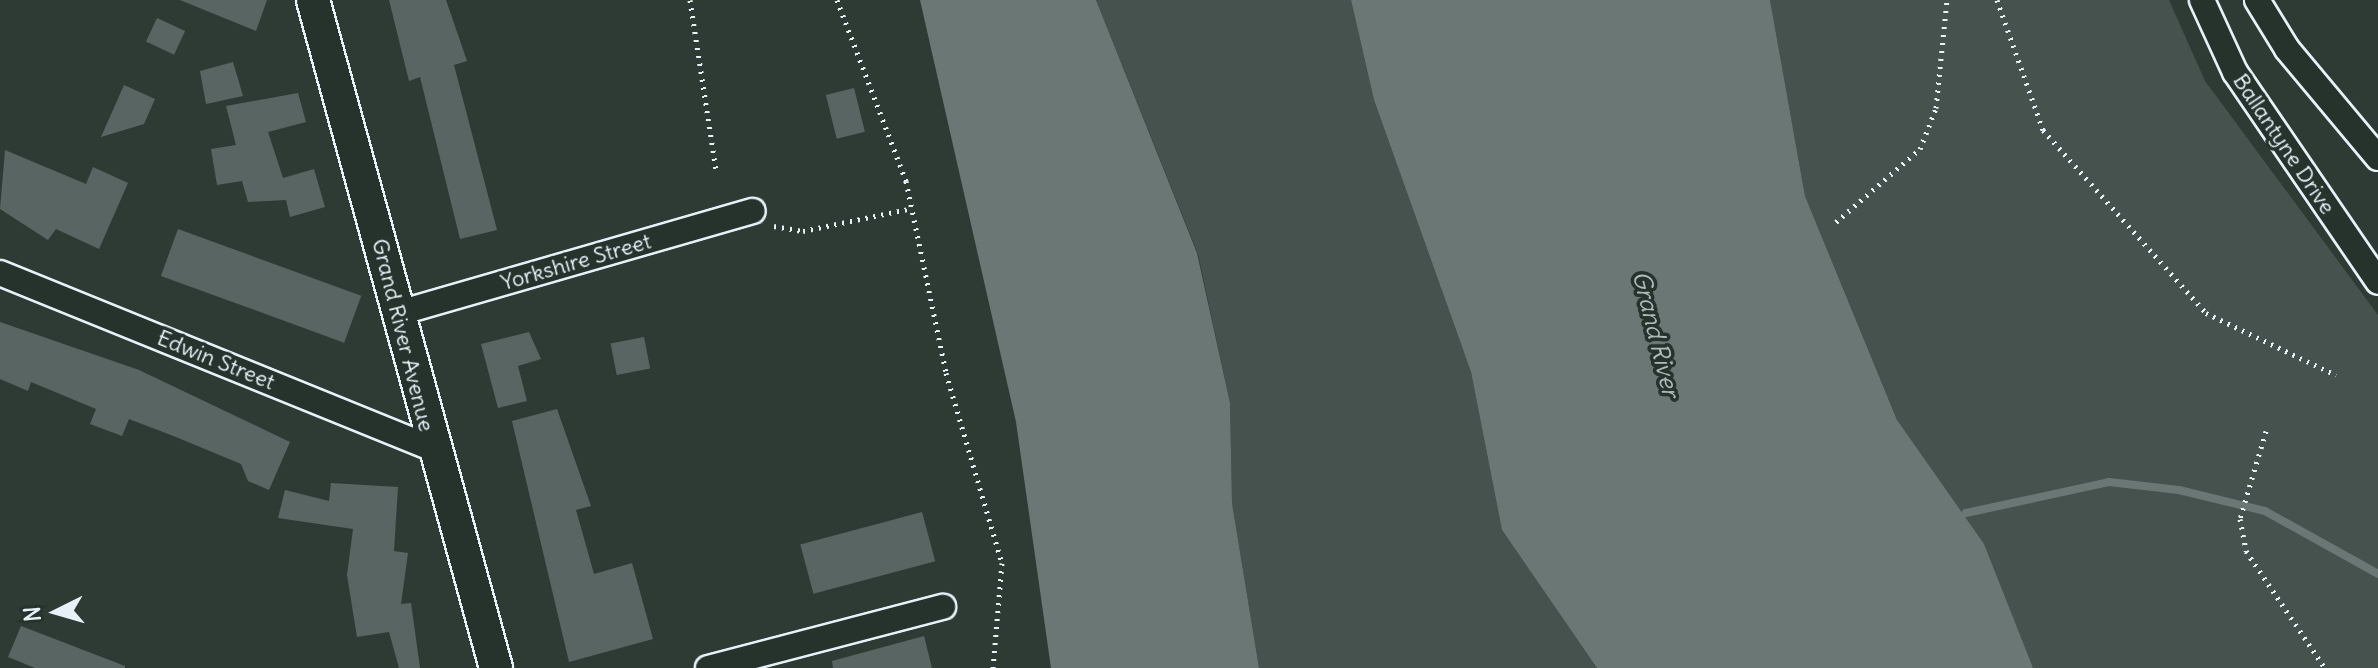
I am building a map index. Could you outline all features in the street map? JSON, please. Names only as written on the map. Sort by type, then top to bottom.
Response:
[{"type":"street","name":"Grand River Avenue","points":[[313,0],[399,313],[431,448],[496,668]]},
{"type":"street","name":"Ballantyne Drive","points":[[2202,0],[2235,72],[2378,282]]},
{"type":"street","points":[[2257,0],[2287,49],[2378,158]]},
{"type":"street","name":"Yorkshire Street","points":[[399,313],[753,211]]},
{"type":"street","name":"Edwin Street","points":[[0,273],[431,448]]},
{"type":"street","points":[[708,668],[943,607]]},
{"type":"path","points":[[690,0],[716,170]]},
{"type":"path","points":[[837,0],[874,88],[1002,563],[993,668]]},
{"type":"path","points":[[1836,222],[1920,149],[1936,108],[1947,0]]},
{"type":"path","points":[[1997,0],[2043,130],[2206,313],[2336,375]]},
{"type":"path","points":[[753,211],[803,231],[908,209]]},
{"type":"path","points":[[2266,431],[2252,469],[2240,519],[2246,551],[2325,668]]},
{"type":"shaded area","points":[[1096,0],[1351,0],[1374,100],[1471,372],[1502,530],[1597,668],[1259,668],[1232,503],[1230,403],[1198,254]]},
{"type":"shaded area","points":[[1770,0],[2169,0],[2205,81],[2378,315],[2378,668],[2033,668],[1897,420],[1805,196]]},
{"type":"water","points":[[920,0],[1096,0],[1197,253],[1230,403],[1232,503],[1259,668],[1051,668],[1016,422]]},
{"type":"water","name":"Grand River","points":[[1351,0],[1770,0],[1805,196],[1897,420],[1984,544],[2033,668],[1597,668],[1502,530],[1471,372],[1374,100]]},
{"type":"building","points":[[180,0],[267,0],[256,31]]},
{"type":"building","points":[[389,0],[446,0],[467,61],[454,65],[497,230],[460,239],[420,77],[409,81]]},
{"type":"building","points":[[157,18],[185,31],[174,55],[146,42]]},
{"type":"building","points":[[233,62],[243,96],[206,104],[200,71]]},
{"type":"building","points":[[124,85],[155,99],[144,124],[101,137]]},
{"type":"building","points":[[854,88],[865,132],[837,139],[826,95]]},
{"type":"building","points":[[298,93],[306,122],[268,132],[283,178],[314,169],[325,207],[290,217],[286,200],[248,202],[242,181],[217,185],[211,149],[236,145],[226,106]]},
{"type":"building","points":[[5,150],[86,184],[93,167],[128,183],[99,249],[56,229],[48,240],[0,209]]},
{"type":"building","points":[[178,229],[361,296],[344,343],[161,276]]},
{"type":"building","points":[[0,322],[139,370],[290,442],[269,490],[248,481],[241,464],[176,437],[129,419],[122,436],[90,424],[96,409],[31,382],[28,391],[0,379]]},
{"type":"building","points":[[529,332],[541,359],[518,366],[527,401],[498,408],[481,344]]},
{"type":"building","points":[[644,337],[650,368],[617,375],[611,343]]},
{"type":"building","points":[[557,409],[591,506],[576,510],[594,574],[632,563],[653,639],[569,662],[512,421]]},
{"type":"building","points":[[331,483],[398,487],[394,551],[408,553],[401,604],[411,603],[420,668],[399,668],[389,632],[357,637],[347,575],[353,529],[278,518],[285,490],[329,501]]},
{"type":"building","points":[[922,512],[935,561],[813,594],[800,545]]},
{"type":"building","points":[[21,626],[125,668],[35,668],[8,657]]},
{"type":"building","points":[[924,636],[932,668],[833,668],[832,661]]},
{"type":"waterway","points":[[1966,513],[2109,482],[2179,490],[2265,511],[2378,574]]}]
